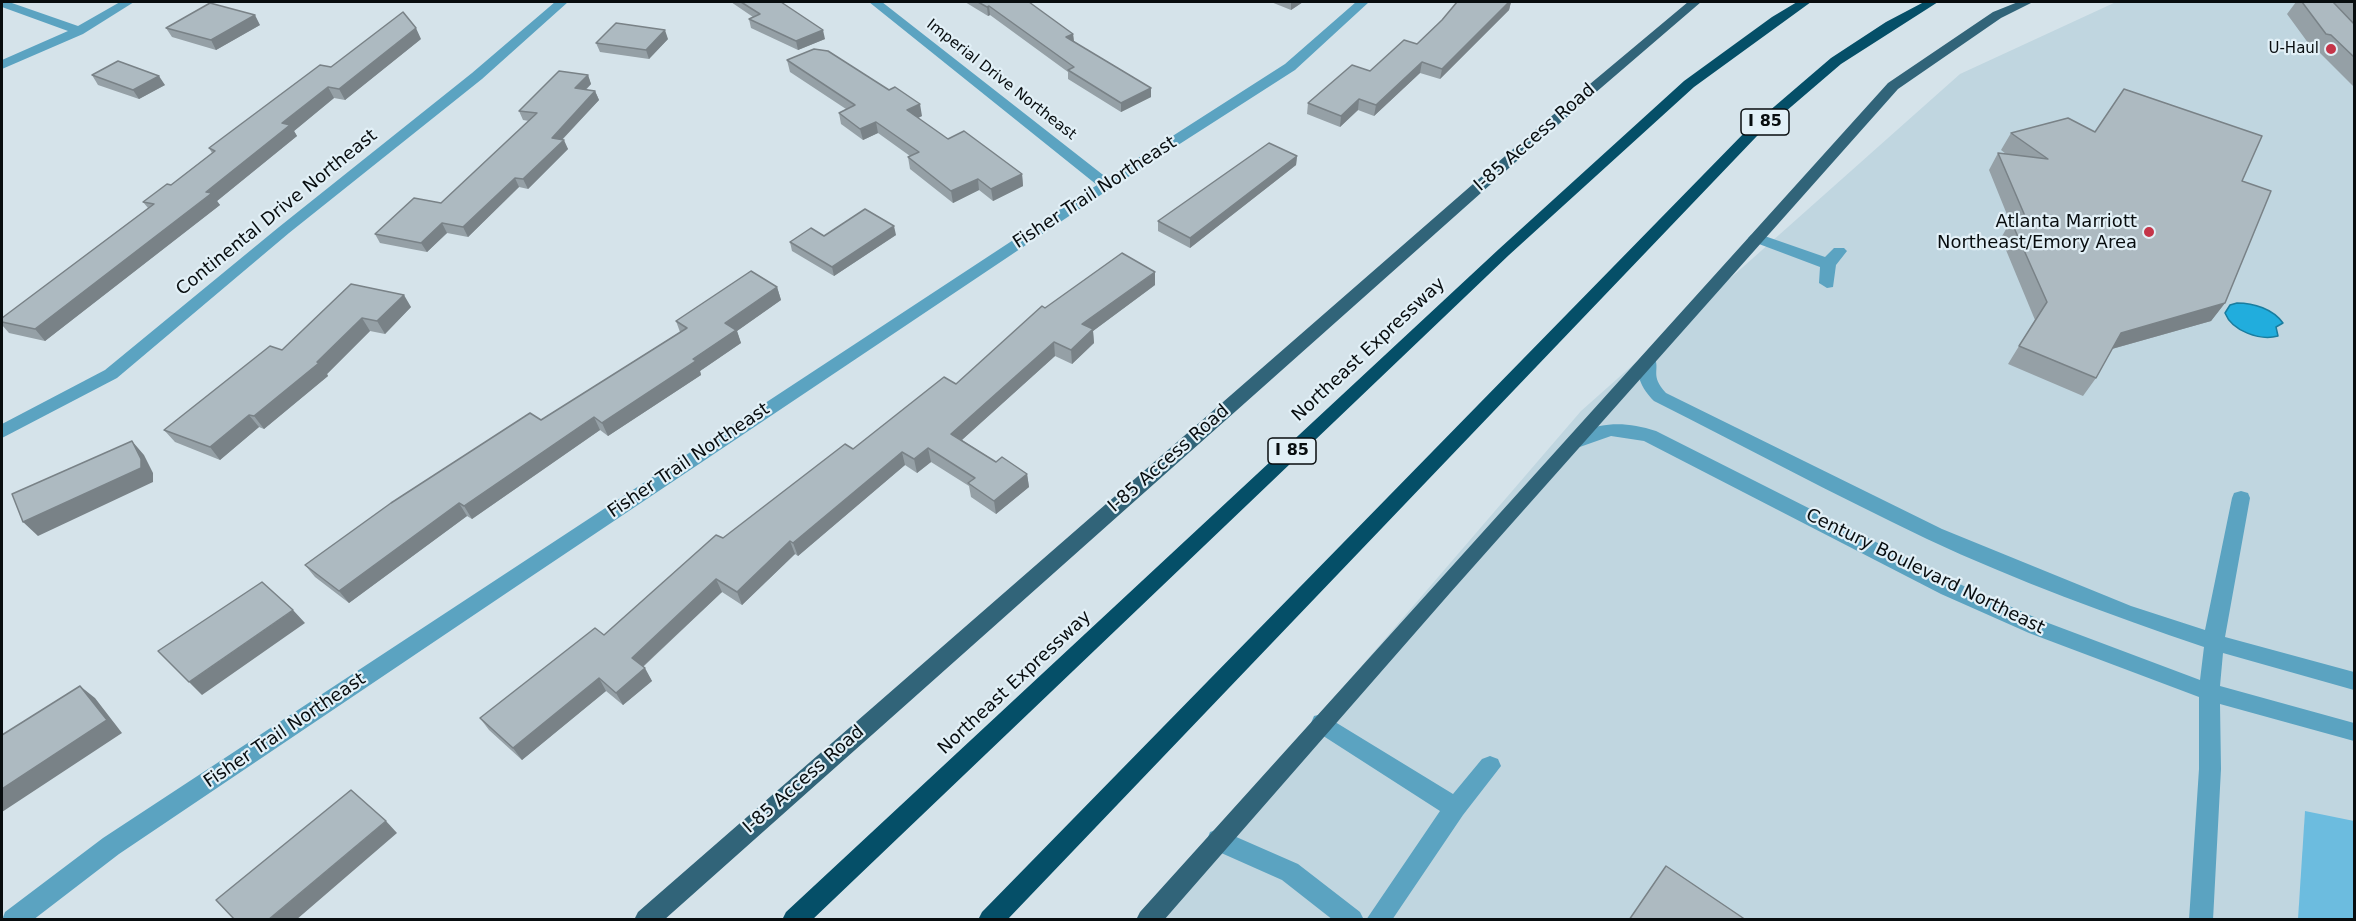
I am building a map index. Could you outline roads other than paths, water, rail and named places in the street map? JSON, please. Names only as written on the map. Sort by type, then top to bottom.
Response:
[{"type":"highway","name":"Northeast Expressway","points":[[794,920],[1530,228],[1689,84],[1776,20],[1805,2]]},
{"type":"highway","name":"I 85","points":[[990,920],[1752,134],[1836,61],[1890,25],[1932,2]]},
{"type":"main road","name":"I-85 Access Road","points":[[646,920],[1531,141],[1695,2]]},
{"type":"main road","points":[[1148,920],[1893,86],[1997,15],[2027,2]]},
{"type":"street","points":[[2,66],[79,31],[128,2]]},
{"type":"street","name":"Continental Drive Northeast","points":[[2,432],[111,374],[284,230],[477,76],[562,2]]},
{"type":"street","name":"Imperial Drive Northeast","points":[[875,2],[1107,184]]},
{"type":"street","name":"Fisher Trail Northeast","points":[[13,920],[131,833],[1107,184],[1290,67],[1363,2]]},
{"type":"street","points":[[2,3],[79,31]]},
{"type":"street","points":[[1756,238],[1827,264]]},
{"type":"street","points":[[1827,283],[1827,264],[1839,251]]},
{"type":"street","points":[[1648,360],[1646,375],[1652,389],[1660,397],[1980,554],[2079,595],[2214,641],[2345,678]]},
{"type":"street","name":"Century Boulevard Northeast","points":[[1574,442],[1609,429],[1622,428],[1650,436],[1979,602],[2086,646],[2209,692],[2346,729]]},
{"type":"street","points":[[2201,920],[2210,768],[2209,692],[2217,616],[2241,498]]},
{"type":"street","points":[[1322,723],[1455,808]]},
{"type":"street","points":[[1378,920],[1455,808],[1490,766]]},
{"type":"street","points":[[1218,840],[1290,872],[1352,920]]},
{"type":"place","name":"U-Haul","points":[[2331,49]]},
{"type":"place","name":"Atlanta Marriott Northeast/Emory Area","points":[[2149,232]]}]
